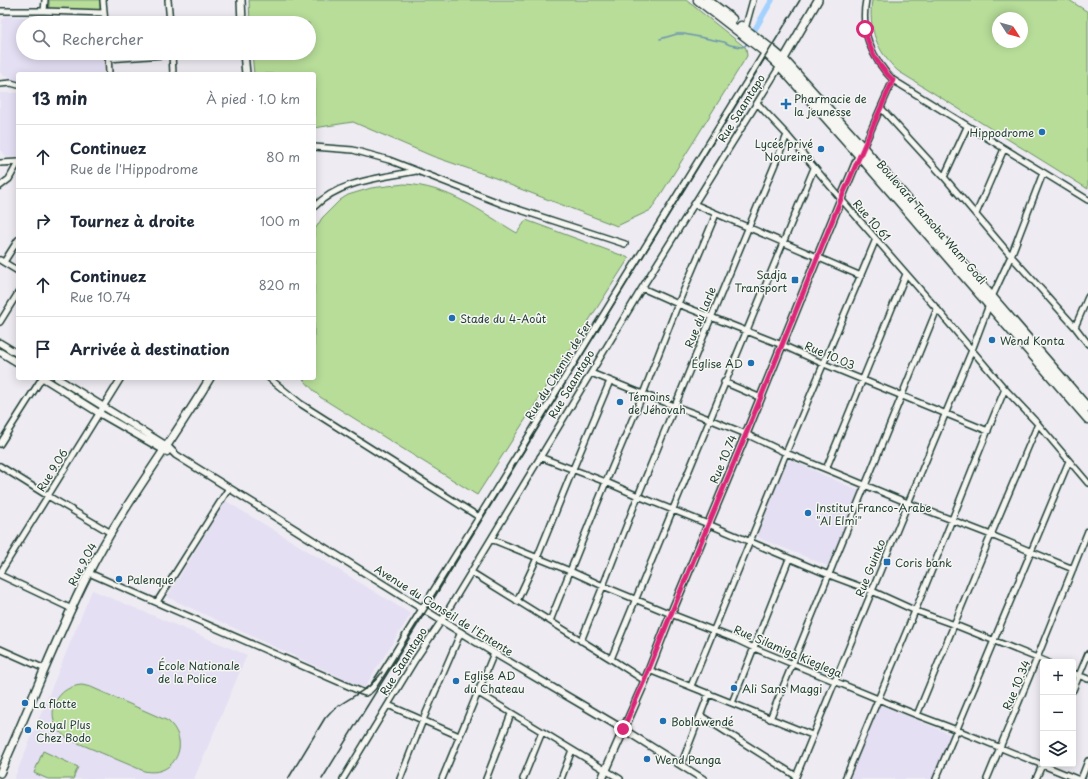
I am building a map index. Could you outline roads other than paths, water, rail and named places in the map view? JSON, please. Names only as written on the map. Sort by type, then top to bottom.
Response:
[{"type":"main road","points":[[241,0],[242,16]]},
{"type":"main road","name":"Boulevard Tansoba Wam-Godi","points":[[698,0],[765,52],[782,63]]},
{"type":"main road","name":"Boulevard Tansoba Wam-Godi","points":[[707,0],[771,49],[991,301],[1088,408]]},
{"type":"main road","name":"Rue Saamtapo","points":[[782,63],[818,0]]},
{"type":"main road","points":[[245,60],[246,72]]},
{"type":"main road","name":"Rue 10.74","points":[[602,779],[649,670],[861,151]]},
{"type":"main road","name":"Boulevard Tansoba Wam-Godi","points":[[991,301],[1088,419]]},
{"type":"main road","name":"Rue 9.04","points":[[0,773],[2,761],[89,573],[111,533],[209,380]]},
{"type":"street","points":[[44,11],[45,0]]},
{"type":"street","points":[[103,0],[104,16]]},
{"type":"street","points":[[168,0],[169,16]]},
{"type":"street","points":[[745,29],[753,0]]},
{"type":"street","points":[[866,0],[864,21],[870,46],[877,61],[893,80],[967,127],[1088,200]]},
{"type":"street","points":[[0,10],[104,13]]},
{"type":"street","name":"Rue du Chemin de Fer","points":[[157,602],[362,692],[367,692],[373,687],[765,52]]},
{"type":"street","points":[[108,60],[109,72]]},
{"type":"street","points":[[172,60],[173,72]]},
{"type":"street","name":"Rue Saamtapo","points":[[343,779],[415,660],[442,620],[642,288],[782,63]]},
{"type":"street","points":[[861,151],[893,80]]},
{"type":"street","points":[[0,84],[16,85]]},
{"type":"street","name":"Rue 10.61","points":[[757,103],[787,135],[1005,389],[1038,424],[1088,484]]},
{"type":"street","points":[[881,108],[976,214],[1011,256],[1075,327],[1088,344]]},
{"type":"street","points":[[944,178],[967,127]]},
{"type":"street","name":"Rue du Larle","points":[[581,641],[604,586],[638,496],[787,135]]},
{"type":"street","points":[[316,147],[352,150],[389,160],[502,204],[625,244]]},
{"type":"street","points":[[976,214],[1004,149]]},
{"type":"street","points":[[0,163],[16,163]]},
{"type":"street","points":[[0,186],[9,179],[16,167]]},
{"type":"street","points":[[611,659],[724,382],[814,168]]},
{"type":"street","points":[[316,205],[320,201],[341,189],[359,182],[417,171]]},
{"type":"street","name":"Rue Guinko","points":[[795,777],[991,301],[1011,256],[1043,173]]},
{"type":"street","points":[[694,204],[860,276]]},
{"type":"street","points":[[550,621],[716,214]]},
{"type":"street","points":[[691,686],[786,453],[876,239]]},
{"type":"street","points":[[16,243],[2,261],[16,270]]},
{"type":"street","points":[[826,469],[906,274]]},
{"type":"street","name":"Rue 10.03","points":[[642,288],[711,318],[782,345],[824,364],[988,431]]},
{"type":"street","points":[[0,322],[16,296]]},
{"type":"street","points":[[1075,327],[1088,297]]},
{"type":"street","points":[[770,719],[937,309]]},
{"type":"street","points":[[0,343],[16,353]]},
{"type":"street","points":[[0,352],[16,362]]},
{"type":"street","points":[[591,373],[746,434],[786,453],[1072,569]]},
{"type":"street","points":[[0,444],[2,435],[41,380]]},
{"type":"street","name":"Avenue du Conseil de l'Entente","points":[[45,380],[98,413],[165,448]]},
{"type":"street","name":"Avenue du Conseil de l'Entente","points":[[60,380],[103,406],[176,455],[494,653],[623,729],[703,779]]},
{"type":"street","name":"Rue 9.06","points":[[0,574],[120,380]]},
{"type":"street","points":[[271,380],[301,404],[479,517]]},
{"type":"street","points":[[517,601],[537,558],[572,469],[610,381]]},
{"type":"street","points":[[724,382],[761,398]]},
{"type":"street","points":[[845,779],[916,611],[1005,389]]},
{"type":"street","points":[[917,715],[1038,424]]},
{"type":"street","points":[[540,457],[606,482],[828,575],[872,591],[916,611],[1040,659]]},
{"type":"street","points":[[936,779],[1069,461]]},
{"type":"street","points":[[0,466],[111,533]]},
{"type":"street","points":[[89,573],[157,602],[229,488]]},
{"type":"street","name":"Rue 10.34","points":[[987,779],[1088,531]]},
{"type":"street","name":"Rue Silamiga Kieglega","points":[[491,539],[917,715],[1040,763]]},
{"type":"street","points":[[732,703],[790,559]]},
{"type":"street","points":[[471,572],[644,681]]},
{"type":"street","points":[[0,574],[72,610]]},
{"type":"street","points":[[400,779],[423,720],[461,632]]},
{"type":"street","points":[[0,649],[45,669]]},
{"type":"street","points":[[442,779],[494,653]]},
{"type":"street","points":[[1076,682],[1088,654]]},
{"type":"street","points":[[649,670],[812,735]]},
{"type":"street","points":[[1076,674],[1088,679]]},
{"type":"street","points":[[477,692],[620,779]]},
{"type":"street","points":[[681,765],[709,693]]},
{"type":"street","points":[[388,705],[459,736]]},
{"type":"street","points":[[486,779],[511,714]]},
{"type":"street","points":[[701,716],[795,777]]},
{"type":"street","points":[[523,779],[542,732]]},
{"type":"street","points":[[561,779],[572,750]]},
{"type":"street","points":[[1081,779],[1088,762]]},
{"type":"street","points":[[1036,779],[1042,767]]},
{"type":"street","name":"Rue Silamiga Kieglega","points":[[1050,767],[1077,779]]},
{"type":"waterway","points":[[754,31],[772,0]]},
{"type":"waterway","points":[[660,39],[677,34],[684,34],[741,47],[745,46],[747,43]]},
{"type":"railway","points":[[322,779],[800,0]]},
{"type":"railway","points":[[288,779],[325,718],[340,704],[372,684],[382,672]]},
{"type":"place","name":"Pharmacie de la jeunesse","points":[[786,104]]},
{"type":"place","name":"Hippodrome","points":[[1042,132]]},
{"type":"place","name":"Lycée privé Noureine","points":[[821,149]]},
{"type":"place","name":"Sadja Transport","points":[[795,280]]},
{"type":"place","name":"Stade du 4-Août","points":[[452,318]]},
{"type":"place","name":"Wend Konta","points":[[992,340]]},
{"type":"place","name":"Église AD","points":[[751,363]]},
{"type":"place","name":"Témoins de Jéhovah","points":[[620,402]]},
{"type":"place","name":"Institut Franco-Arabe \"Al Elmi\"","points":[[808,513]]},
{"type":"place","name":"Coris bank","points":[[887,562]]},
{"type":"place","name":"Palenque","points":[[119,579]]},
{"type":"place","name":"École Nationale de la Police","points":[[150,671]]},
{"type":"place","name":"Eglise AD du Chateau","points":[[456,681]]},
{"type":"place","name":"Ali Sans Maggi","points":[[734,688]]},
{"type":"place","name":"La flotte","points":[[25,703]]},
{"type":"place","name":"Boblawendé","points":[[663,721]]},
{"type":"place","name":"Royal Plus Chez Bodo","points":[[28,730]]},
{"type":"place","name":"Wend Panga","points":[[647,759]]}]
